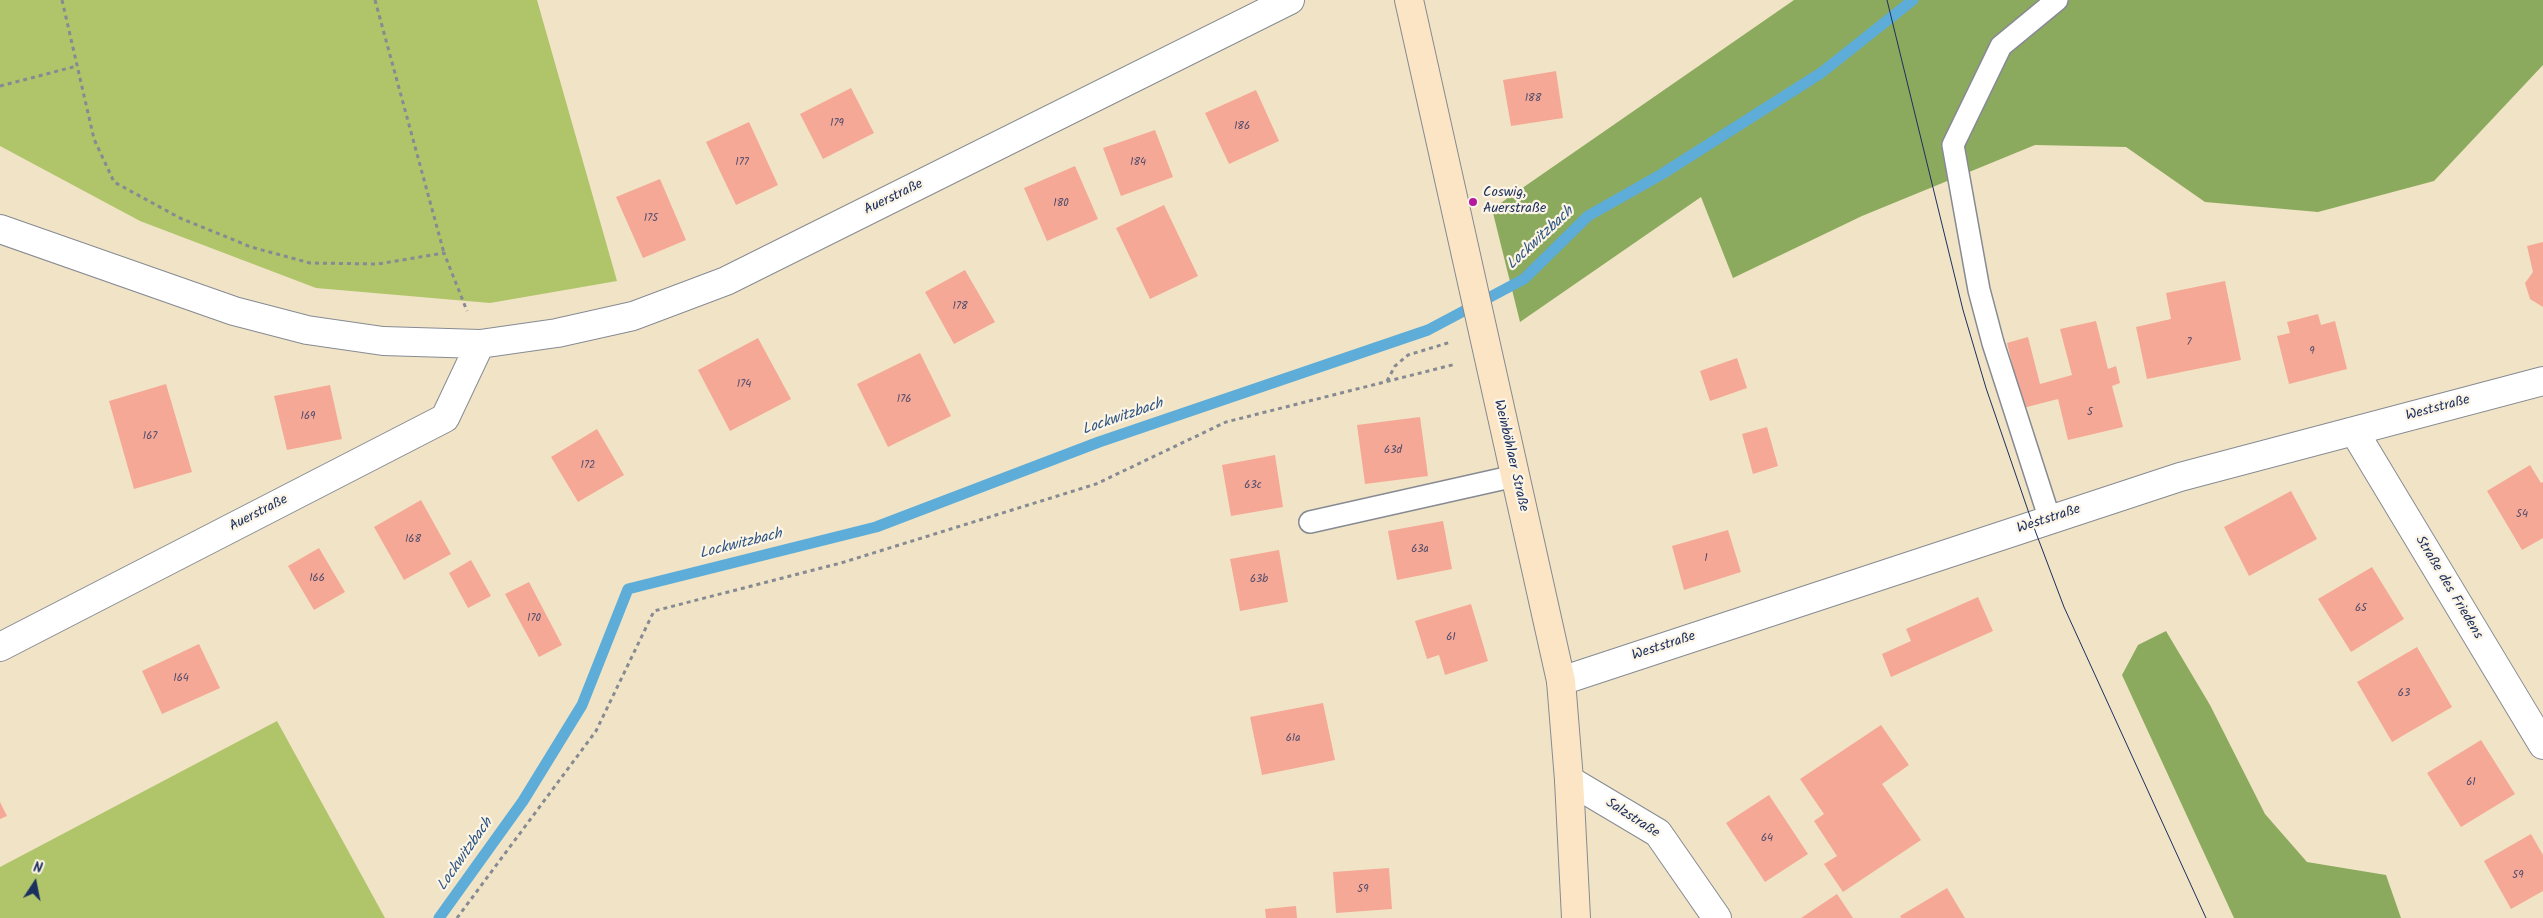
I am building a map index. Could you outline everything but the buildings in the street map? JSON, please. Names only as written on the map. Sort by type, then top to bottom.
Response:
[{"type":"main road","name":"Weinböhlaer Straße","points":[[1408,0],[1561,680],[1569,780],[1576,918]]},
{"type":"street","name":"Auerstraße","points":[[0,229],[234,311],[307,330],[384,341],[480,344],[557,333],[633,316],[726,281],[1290,0]]},
{"type":"street","name":"Auerstraße","points":[[0,647],[445,418],[480,344]]},
{"type":"street","name":"Weststraße","points":[[1561,680],[2180,477],[2543,381]]},
{"type":"street","name":"Straße des Friedens","points":[[2354,431],[2543,745]]},
{"type":"street","name":"Salzstraße","points":[[1569,780],[1658,833],[1717,918]]},
{"type":"lane","points":[[2050,520],[2018,426],[1990,334],[1979,290],[1953,145],[2001,46],[2057,0]]},
{"type":"lane","points":[[1310,522],[1515,476]]},
{"type":"path","points":[[62,0],[94,138],[114,182],[180,218],[251,247],[310,263],[378,264],[444,253]]},
{"type":"path","points":[[375,0],[444,253],[480,344]]},
{"type":"path","points":[[0,86],[77,66]]},
{"type":"path","points":[[1387,381],[1395,366],[1408,355],[1485,344]]},
{"type":"path","points":[[457,918],[596,731],[654,611],[841,563],[1096,484],[1226,422],[1387,381],[1485,344]]},
{"type":"green space","points":[[0,0],[537,0],[617,281],[490,303],[316,288],[140,221],[0,146]]},
{"type":"green space","points":[[1794,0],[2543,0],[2543,65],[2434,181],[2318,212],[2205,202],[2126,147],[2035,145],[1862,216],[1733,278],[1701,197],[1520,322],[1492,209]]},
{"type":"green space","points":[[2166,631],[2210,705],[2265,814],[2307,862],[2386,875],[2401,918],[2234,918],[2122,675],[2138,645]]},
{"type":"green space","points":[[277,721],[385,918],[0,918],[0,867]]},
{"type":"waterway","name":"Lockwitzbach","points":[[439,918],[523,801],[582,705],[628,589],[876,527],[1099,442],[1428,330],[1524,279],[1588,216],[1662,174],[1821,73],[1913,0]]},
{"type":"tram line","points":[[1887,0],[1963,310],[1986,388],[2033,525],[2064,607],[2206,918]]},
{"type":"place","name":"Coswig, Auerstraße","points":[[1473,202]]}]
